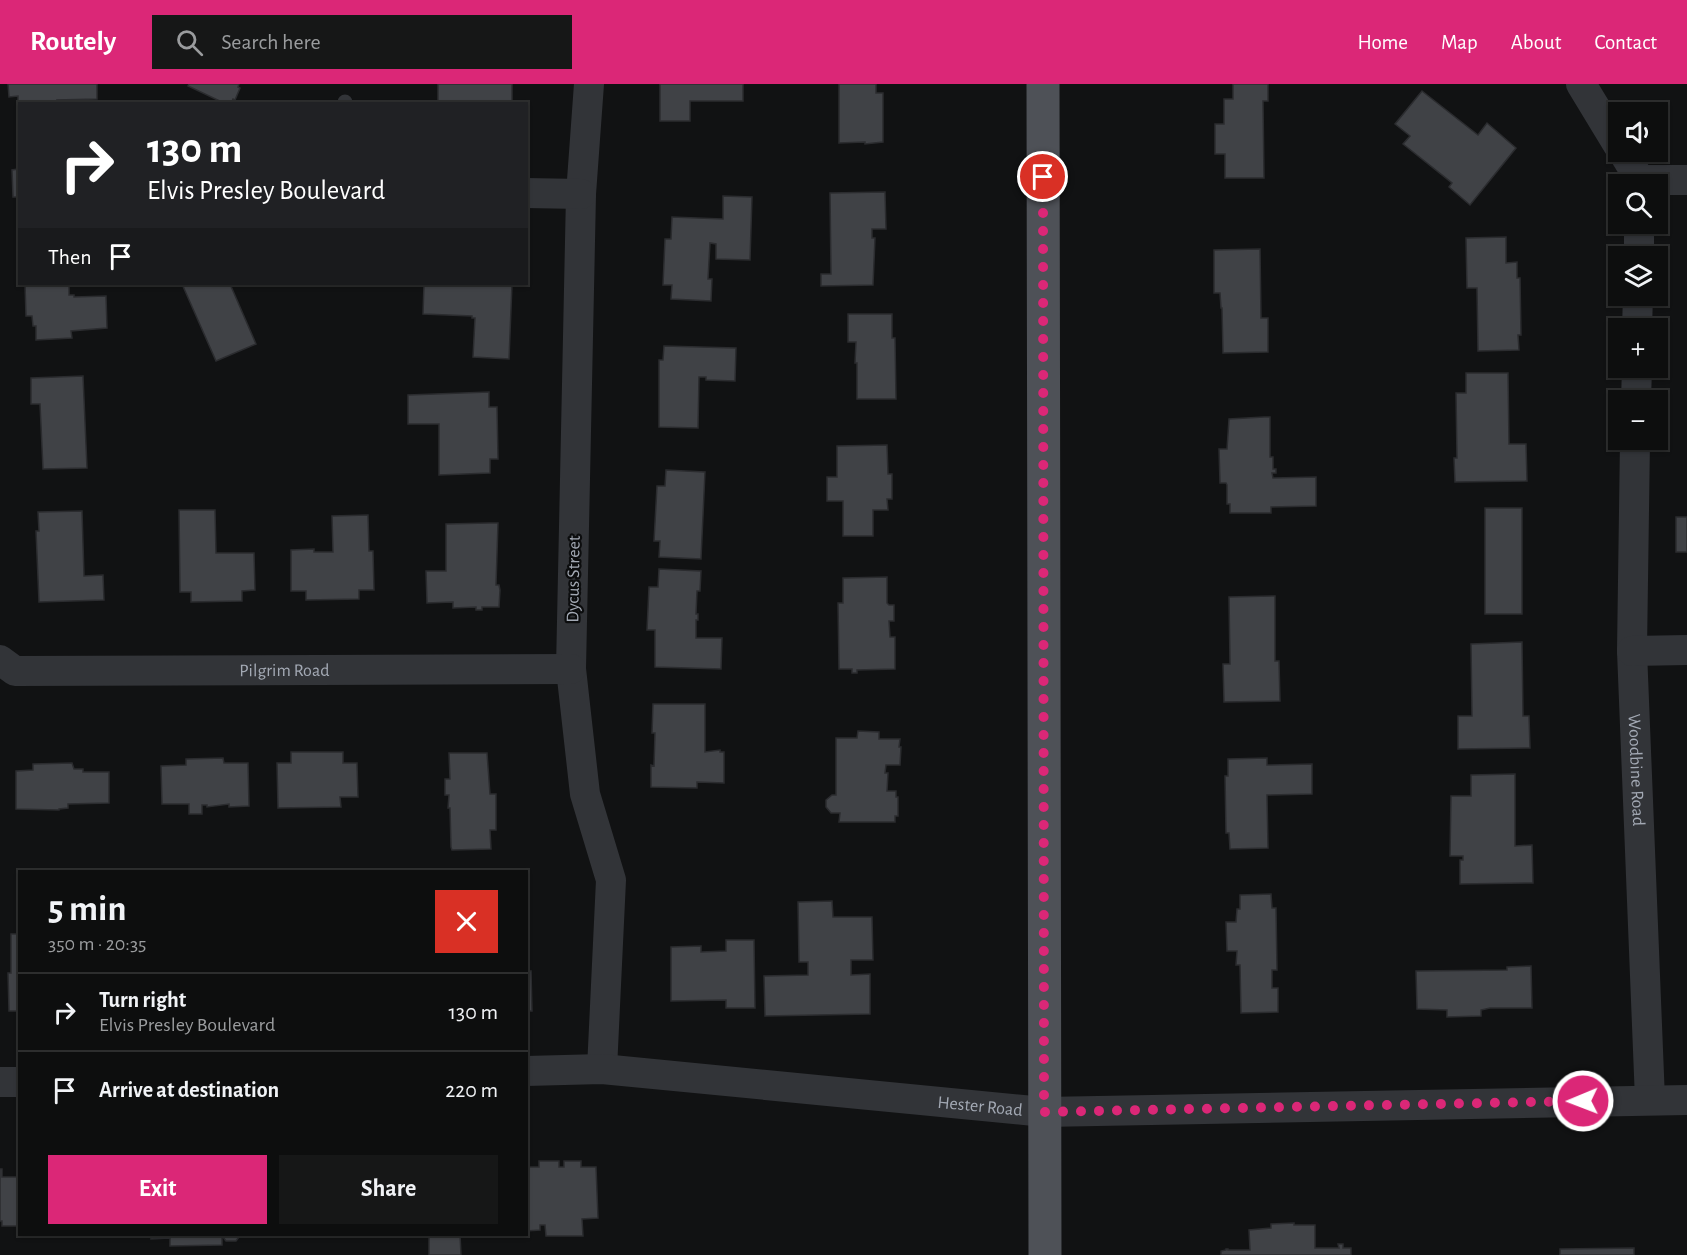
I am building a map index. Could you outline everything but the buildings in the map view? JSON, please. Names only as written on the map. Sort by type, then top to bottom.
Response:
[{"type":"main road","points":[[1043,84],[1045,1255]]},
{"type":"street","name":"Dycus Street","points":[[590,84],[580,194],[571,669],[585,794],[610,880],[602,1069]]},
{"type":"street","points":[[1581,84],[1608,129]]},
{"type":"street","points":[[1668,181],[1687,180]]},
{"type":"street","points":[[528,193],[580,194]]},
{"type":"street","name":"Woodbine Road","points":[[1635,450],[1632,651],[1650,1100]]},
{"type":"street","points":[[1632,651],[1687,650]]},
{"type":"street","name":"Pilgrim Road","points":[[0,660],[15,671],[571,669]]},
{"type":"street","name":"Hester Road","points":[[528,1071],[602,1069],[1044,1112],[1687,1100]]},
{"type":"street","points":[[0,1082],[18,1082]]},
{"type":"route","points":[[1043,177],[1044,1112],[1583,1101]]}]
